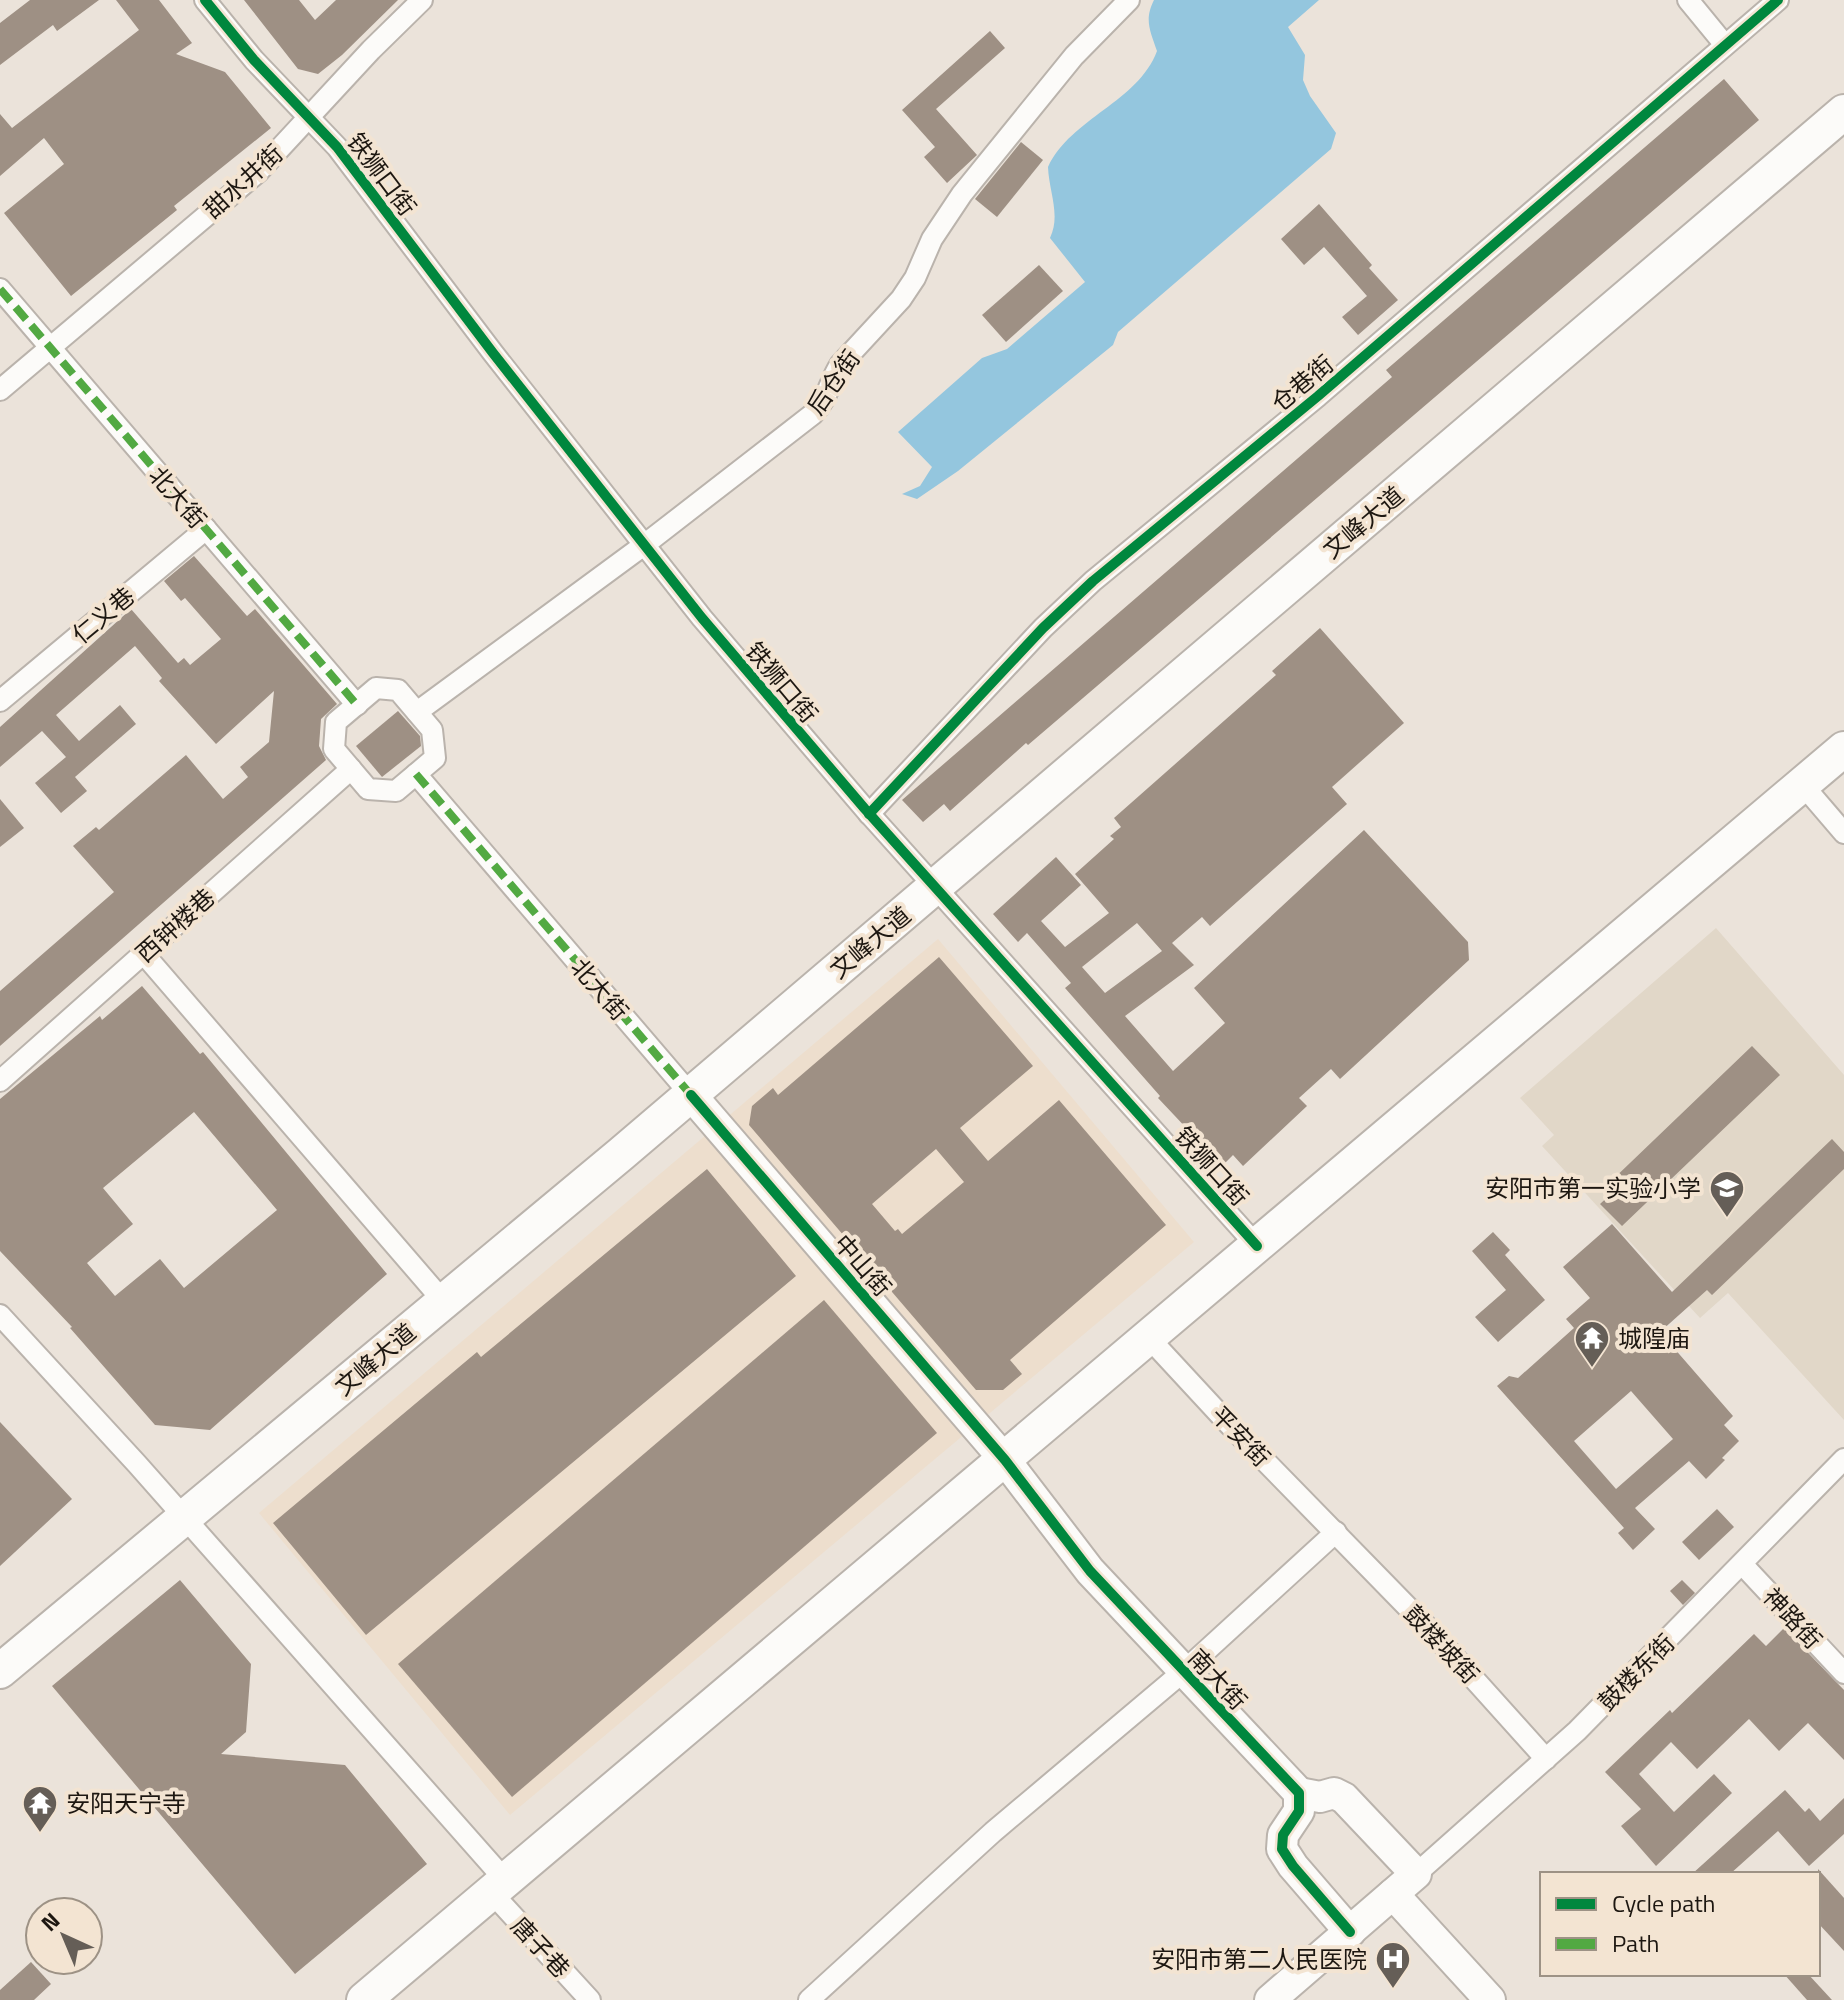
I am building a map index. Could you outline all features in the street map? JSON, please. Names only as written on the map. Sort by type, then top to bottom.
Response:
[{"type":"main road","name":"文峰大道","points":[[0,1671],[691,1095],[1844,112]]},
{"type":"main road","points":[[364,2000],[1844,749]]},
{"type":"street","name":"铁狮口街","points":[[205,0],[254,60],[337,147],[484,341],[702,618],[869,814],[1257,1246]]},
{"type":"street","name":"甜水井街","points":[[0,390],[258,172],[422,0]]},
{"type":"street","name":"后仓街","points":[[417,712],[644,545],[825,402],[840,365],[901,299],[915,278],[932,239],[962,194],[1074,56],[1129,0]]},
{"type":"street","points":[[1688,0],[1725,45]]},
{"type":"street","name":"仓巷街","points":[[869,814],[1022,650],[1093,581],[1318,396],[1778,0]]},
{"type":"street","name":"北大街","points":[[0,289],[357,705]]},
{"type":"street","name":"仁义巷","points":[[0,701],[206,529]]},
{"type":"street","points":[[376,688],[398,690],[417,712],[432,730],[435,758],[396,791],[368,789],[334,749],[336,722],[376,688]]},
{"type":"street","name":"西钟楼巷","points":[[0,1081],[351,769]]},
{"type":"street","name":"北大街","points":[[416,774],[691,1095]]},
{"type":"street","points":[[1802,784],[1844,833]]},
{"type":"street","points":[[143,953],[444,1302]]},
{"type":"street","name":"中山街","points":[[691,1095],[1005,1460]]},
{"type":"street","name":"唐子巷","points":[[0,1315],[185,1518],[499,1887],[590,2000]]},
{"type":"street","name":"平安街","points":[[1149,1338],[1336,1532]]},
{"type":"street","name":"鼓楼东街","points":[[1416,1874],[1577,1731],[1844,1459]]},
{"type":"street","name":"南大街","points":[[1005,1460],[1090,1571],[1299,1793]]},
{"type":"street","points":[[809,2000],[993,1832],[1184,1671],[1336,1532]]},
{"type":"street","name":"鼓楼坡街","points":[[1336,1532],[1430,1630],[1546,1759]]},
{"type":"street","name":"神路街","points":[[1742,1564],[1844,1673]]},
{"type":"street","points":[[1270,2000],[1350,1932],[1416,1874],[1344,1798],[1334,1793],[1320,1797],[1299,1793],[1299,1811],[1283,1835],[1282,1849],[1350,1932]]},
{"type":"street","points":[[1393,1894],[1490,2000]]},
{"type":"shaded area","name":"安阳市第一实验小学","points":[[1716,928],[1844,1075],[1844,1420],[1728,1293],[1700,1318],[1542,1146],[1554,1135],[1520,1098]]},
{"type":"shaded area","points":[[938,939],[1194,1242],[510,1815],[259,1513]]},
{"type":"water","points":[[1154,0],[1319,0],[1288,27],[1305,55],[1303,80],[1310,96],[1336,133],[1331,149],[1118,332],[1113,345],[958,471],[917,499],[902,494],[920,486],[932,467],[898,432],[982,358],[1007,349],[1085,282],[1050,238],[1054,212],[1048,167],[1072,135],[1135,84],[1148,69],[1157,51],[1149,19]]},
{"type":"building","points":[[30,0],[99,0],[57,31],[53,25],[0,65],[0,23]]},
{"type":"building","points":[[116,0],[159,0],[192,43],[176,54],[225,72],[271,128],[174,206],[177,210],[71,296],[4,213],[64,164],[44,138],[0,176],[0,114],[12,128],[139,30]]},
{"type":"building","points":[[244,0],[299,0],[315,20],[336,0],[398,0],[318,74],[298,69]]},
{"type":"building","points":[[990,31],[1005,48],[936,109],[977,155],[947,183],[924,157],[935,147],[902,110]]},
{"type":"building","points":[[1724,79],[1759,120],[950,811],[944,804],[923,822],[902,800],[1392,377],[1386,370]]},
{"type":"building","points":[[1021,142],[1043,160],[997,217],[975,199]]},
{"type":"building","points":[[1319,204],[1398,300],[1358,335],[1342,317],[1367,296],[1324,247],[1304,265],[1281,239]]},
{"type":"building","points":[[1039,265],[1063,291],[1006,342],[982,315]]},
{"type":"building","points":[[194,556],[247,616],[255,609],[337,704],[321,719],[319,746],[326,760],[0,1046],[0,991],[114,892],[73,846],[96,827],[99,830],[186,755],[223,799],[248,777],[240,767],[269,742],[274,691],[216,744],[159,681],[162,678],[135,646],[56,715],[79,741],[120,705],[136,724],[75,777],[87,791],[61,813],[35,783],[66,757],[42,731],[0,767],[0,727],[131,609],[178,663],[184,658],[190,665],[221,639],[185,598],[181,601],[164,581]]},
{"type":"building","points":[[1320,628],[1404,723],[1332,787],[1347,804],[1210,926],[1202,917],[1172,943],[1194,965],[1125,1016],[1173,1071],[1225,1023],[1194,988],[1364,830],[1468,942],[1469,960],[1340,1079],[1331,1069],[1299,1098],[1307,1106],[1243,1166],[1233,1155],[1222,1166],[1158,1098],[1160,1096],[1065,988],[1071,983],[1027,933],[1018,942],[993,914],[1056,857],[1081,885],[1041,921],[1065,947],[1109,913],[1075,874],[1114,839],[1110,836],[1121,827],[1114,818],[1276,675],[1272,671]],"holes":[[[1137,923],[1162,951],[1105,993],[1082,967]]]},
{"type":"building","points":[[398,711],[420,736],[421,746],[382,777],[356,746]]},
{"type":"building","points":[[0,799],[24,828],[0,847]]},
{"type":"building","points":[[939,957],[1033,1066],[960,1128],[988,1161],[1059,1100],[1166,1225],[1010,1360],[1022,1374],[1003,1390],[976,1390],[749,1125],[752,1106],[773,1088],[778,1095]],"holes":[[[936,1149],[964,1182],[902,1234],[898,1229],[895,1231],[872,1204]]]},
{"type":"building","points":[[142,986],[200,1054],[203,1052],[387,1274],[210,1430],[155,1425],[72,1327],[0,1251],[0,1099],[100,1016],[102,1020]],"holes":[[[194,1112],[277,1210],[184,1288],[160,1259],[115,1296],[87,1263],[133,1224],[103,1188]]]},
{"type":"building","points":[[1752,1046],[1780,1075],[1622,1226],[1600,1204],[1612,1193],[1606,1186]]},
{"type":"building","points":[[1832,1139],[1844,1152],[1844,1169],[1712,1295],[1707,1290],[1660,1332],[1733,1416],[1724,1425],[1739,1441],[1706,1479],[1689,1461],[1635,1508],[1655,1529],[1633,1550],[1618,1533],[1624,1528],[1497,1386],[1509,1376],[1518,1378],[1574,1328],[1566,1319],[1590,1298],[1563,1267],[1612,1224],[1672,1292]],"holes":[[[1631,1391],[1673,1439],[1616,1489],[1574,1441]]]},
{"type":"building","points":[[707,1169],[796,1276],[366,1635],[273,1523],[477,1352],[481,1357]]},
{"type":"building","points":[[1493,1232],[1510,1250],[1505,1255],[1545,1300],[1498,1342],[1475,1317],[1506,1290],[1472,1251]]},
{"type":"building","points":[[824,1300],[937,1433],[512,1797],[398,1664]]},
{"type":"building","points":[[0,1422],[72,1499],[0,1566]]},
{"type":"building","points":[[1717,1509],[1734,1527],[1699,1560],[1682,1542]]},
{"type":"building","points":[[180,1580],[251,1664],[246,1732],[221,1754],[345,1765],[427,1864],[295,1974],[52,1686]]},
{"type":"building","points":[[1682,1580],[1695,1593],[1683,1605],[1670,1591]]},
{"type":"building","points":[[1784,1628],[1844,1690],[1844,1760],[1808,1723],[1779,1751],[1749,1719],[1697,1769],[1671,1742],[1639,1774],[1674,1812],[1714,1774],[1732,1793],[1656,1866],[1621,1826],[1641,1809],[1605,1772],[1754,1634],[1766,1646]]},
{"type":"building","points":[[1785,1790],[1805,1812],[1809,1808],[1820,1821],[1844,1798],[1844,1834],[1809,1866],[1778,1831],[1732,1872],[1694,1872]]},
{"type":"building","points":[[1818,1869],[1844,1898],[1844,1951],[1820,1925]]},
{"type":"building","points":[[24,1968],[24,1976],[44,1976],[51,1984],[34,2000],[0,2000],[0,1990]]},
{"type":"building","points":[[1786,1976],[1810,1976],[1832,2000],[1807,2000]]},
{"type":"marked path","points":[[0,289],[357,705]]},
{"type":"marked path","points":[[416,774],[691,1095]]},
{"type":"cycle path","points":[[205,0],[254,60],[337,147],[493,353],[702,618],[865,809],[1257,1246]]},
{"type":"cycle path","points":[[869,814],[1043,628],[1093,581],[1318,396],[1778,0]]},
{"type":"cycle path","points":[[691,1095],[1005,1460],[1090,1571],[1299,1793],[1299,1811],[1283,1835],[1282,1849],[1350,1932]]},
{"type":"place","name":"安阳市第一实验小学","points":[[1727,1219]]},
{"type":"place","name":"城隍庙","points":[[1592,1369]]},
{"type":"place","name":"安阳天宁寺","points":[[40,1834]]},
{"type":"place","name":"安阳市第二人民医院","points":[[1393,1990]]}]
